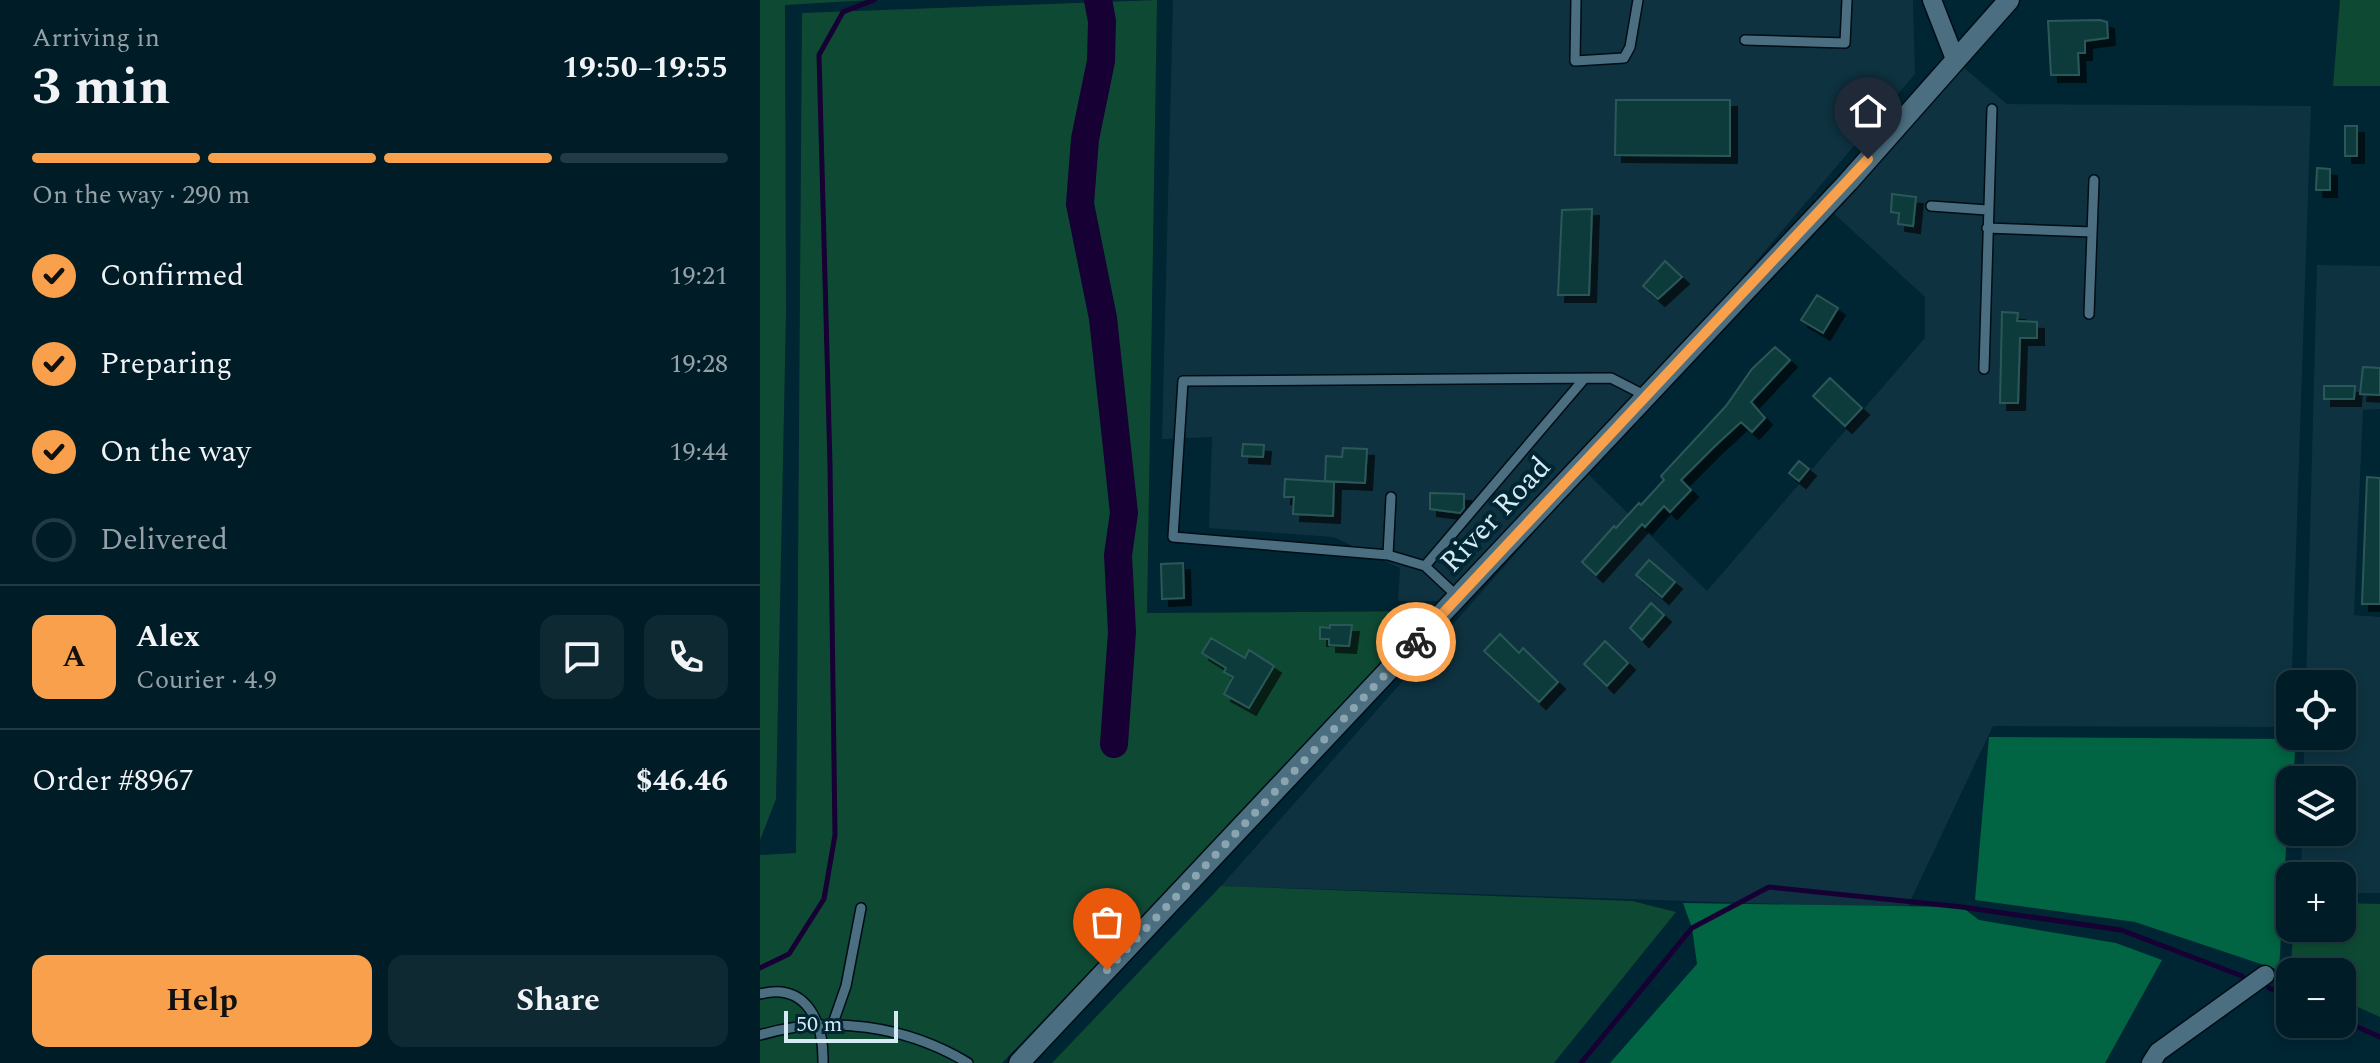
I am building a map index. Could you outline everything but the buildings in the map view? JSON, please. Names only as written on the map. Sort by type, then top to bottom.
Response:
[{"type":"street","points":[[1932,0],[1955,59]]},
{"type":"street","name":"River Road","points":[[1019,1063],[1848,182],[2009,0]]},
{"type":"street","points":[[2151,1063],[2158,1052],[2265,975]]},
{"type":"lane","points":[[1576,0],[1575,61],[1615,61],[1624,58],[1630,47],[1638,0]]},
{"type":"lane","points":[[1745,40],[1845,43],[1847,0]]},
{"type":"lane","points":[[1984,369],[1992,109]]},
{"type":"lane","points":[[2089,314],[2094,180]]},
{"type":"lane","points":[[1931,206],[1987,210]]},
{"type":"lane","points":[[1987,228],[2092,232]]},
{"type":"lane","points":[[1458,597],[1425,566],[1388,555],[1173,537],[1183,381],[1611,378],[1647,396]]},
{"type":"lane","points":[[1425,566],[1584,379]]},
{"type":"lane","points":[[1388,555],[1391,497]]},
{"type":"lane","points":[[832,1026],[846,986],[861,908]]},
{"type":"lane","points":[[760,994],[776,992],[801,998],[821,1026],[823,1063]]},
{"type":"lane","points":[[760,1035],[785,1027],[877,1027],[946,1050],[968,1063]]},
{"type":"shaded area","points":[[1173,0],[1913,0],[1915,74],[1680,351],[1443,601],[1398,601],[1400,568],[1333,537],[1209,528],[1212,437],[1162,439]]},
{"type":"shaded area","points":[[1963,67],[2007,104],[2311,106],[2292,670],[2276,670],[2276,727],[1993,726],[1907,908],[1221,886],[1587,473],[1707,591],[1925,338],[1925,297],[1831,211]]},
{"type":"shaded area","points":[[2317,265],[2380,266],[2380,409],[2363,410],[2354,615],[2380,617],[2380,893],[2356,893],[2356,862],[2301,862],[2302,846],[2356,846],[2356,766],[2304,766],[2304,750],[2356,750],[2356,670],[2306,670]]},
{"type":"green space","points":[[760,0],[870,0],[785,5],[786,313],[776,799],[760,840]]},
{"type":"green space","points":[[1157,0],[1147,613],[1436,611],[1002,1063],[760,1063],[760,855],[796,853],[802,13]]},
{"type":"green space","points":[[2340,0],[2380,0],[2380,86],[2333,86]]},
{"type":"green space","points":[[1989,737],[2276,739],[2276,750],[2295,750],[2294,766],[2276,766],[2276,846],[2286,846],[2285,862],[2276,862],[2276,942],[2281,942],[2276,969],[2135,922],[1975,900]]},
{"type":"green space","points":[[1221,886],[1632,901],[1676,912],[1554,1063],[1052,1063]]},
{"type":"green space","points":[[1683,903],[1962,907],[1979,920],[2116,943],[2162,960],[2105,1063],[1610,1063],[1697,964],[1692,928]]},
{"type":"green space","points":[[2356,903],[2380,904],[2380,1017],[2356,1006],[2356,958],[2291,958],[2293,942],[2356,942]]},
{"type":"waterway","points":[[760,968],[789,954],[824,899],[835,835],[830,465],[819,55],[843,12],[874,0]]},
{"type":"waterway","points":[[1098,0],[1102,21],[1101,61],[1085,139],[1080,204],[1103,318],[1124,513],[1118,555],[1122,632],[1114,744]]},
{"type":"waterway","points":[[1581,1063],[1692,928],[1769,887],[1962,907],[2121,930],[2242,976]]},
{"type":"waterway","points":[[2269,988],[2276,991]]},
{"type":"waterway","points":[[2356,1026],[2380,1037]]},
{"type":"way so far","points":[[1107,970],[1416,642]]},
{"type":"route","points":[[1416,642],[1868,159]]}]
